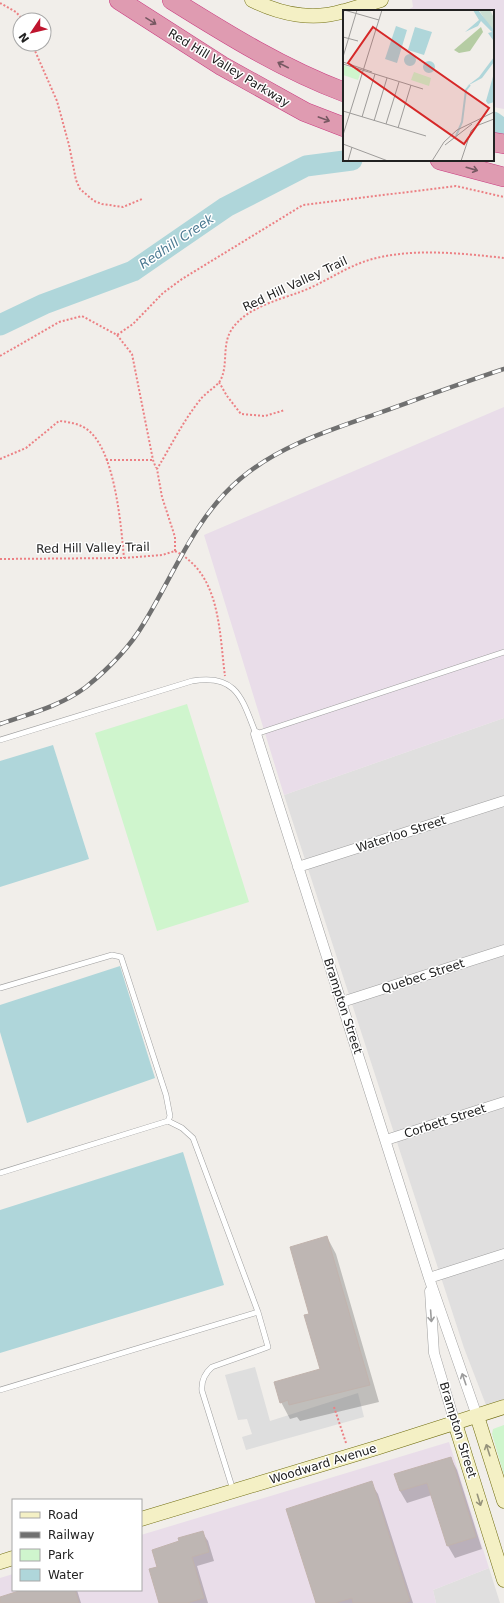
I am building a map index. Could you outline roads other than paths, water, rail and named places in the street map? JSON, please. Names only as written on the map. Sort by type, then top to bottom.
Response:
[{"type":"highway","name":"Red Hill Valley Parkway","points":[[119,0],[222,66],[305,112],[343,127]]},
{"type":"highway","points":[[172,0],[250,48],[318,83],[343,92]]},
{"type":"highway","points":[[494,142],[504,144]]},
{"type":"highway","points":[[444,161],[504,176]]},
{"type":"main road","points":[[252,0],[276,10],[296,14],[316,16],[342,12]]},
{"type":"main road","points":[[348,10],[381,0]]},
{"type":"main road","name":"Woodward Avenue","points":[[142,1519],[351,1456],[504,1407]]},
{"type":"main road","name":"Brampton Street","points":[[477,1416],[504,1501]]},
{"type":"main road","name":"Brampton Street","points":[[455,1422],[504,1580]]},
{"type":"main road","points":[[0,1562],[12,1558]]},
{"type":"street","name":"Brampton Street","points":[[256,734],[429,1278],[477,1416]]},
{"type":"street","name":"Waterloo Street","points":[[298,867],[504,801]]},
{"type":"street","name":"Quebec Street","points":[[342,1002],[504,950]]},
{"type":"street","name":"Corbett Street","points":[[386,1140],[504,1102]]},
{"type":"street","points":[[429,1278],[504,1254]]},
{"type":"street","name":"Brampton Street","points":[[429,1278],[434,1353],[455,1422]]},
{"type":"lane","points":[[0,740],[192,681],[208,678],[226,683],[234,688],[242,699],[256,734],[504,652]]},
{"type":"lane","points":[[0,988],[112,955],[120,957],[123,960],[166,1095],[170,1116],[168,1121]]},
{"type":"lane","points":[[0,1173],[168,1121],[182,1128],[193,1138],[258,1312],[268,1347],[212,1367],[206,1371],[201,1384],[233,1491]]},
{"type":"lane","points":[[0,1390],[258,1312]]},
{"type":"water","points":[[53,745],[89,859],[0,887],[0,761]]},
{"type":"water","points":[[120,966],[155,1078],[27,1123],[0,1032],[0,1005]]},
{"type":"water","points":[[183,1152],[224,1285],[0,1353],[0,1210]]},
{"type":"waterway","name":"Redhill Creek","points":[[494,123],[504,130]]},
{"type":"waterway","name":"Redhill Creek","points":[[0,325],[44,304],[133,271],[226,207],[306,166],[344,161]]},
{"type":"railway","points":[[0,724],[44,709],[76,694],[110,666],[138,632],[186,547],[210,511],[224,494],[255,467],[289,448],[324,432],[504,369]]}]
